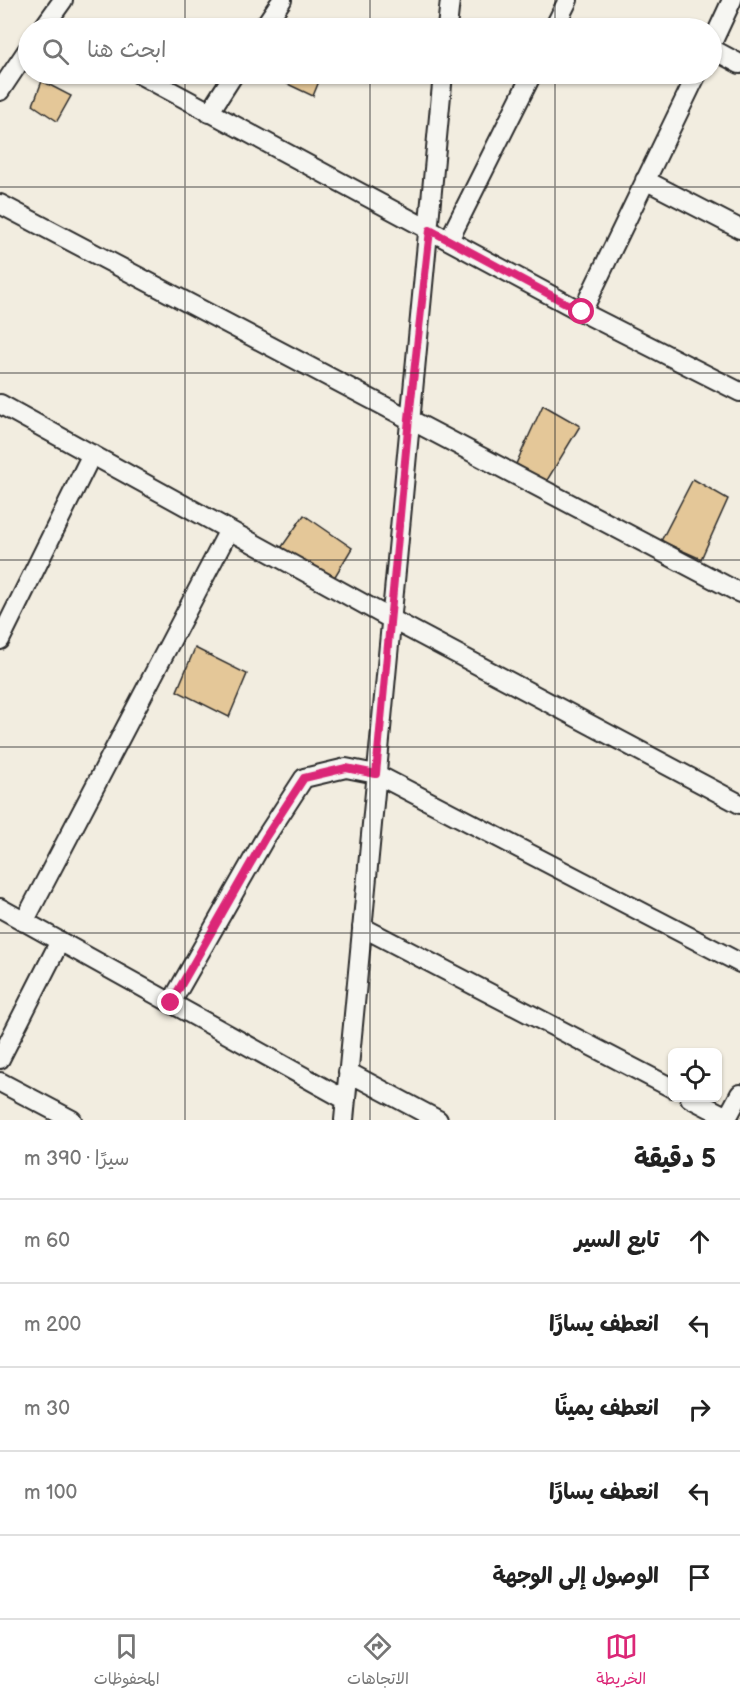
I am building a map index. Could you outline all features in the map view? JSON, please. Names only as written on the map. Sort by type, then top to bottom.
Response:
[{"type":"street","points":[[54,18],[63,0]]},
{"type":"street","points":[[270,18],[282,0]]},
{"type":"street","points":[[448,18],[450,0]]},
{"type":"street","points":[[559,18],[568,0]]},
{"type":"street","points":[[722,20],[732,0]]},
{"type":"street","points":[[722,55],[740,64]]},
{"type":"street","points":[[0,91],[18,64]]},
{"type":"street","points":[[157,84],[582,312],[740,392]]},
{"type":"street","points":[[209,113],[228,84]]},
{"type":"street","points":[[344,1120],[442,84]]},
{"type":"street","points":[[448,240],[527,84]]},
{"type":"street","points":[[582,312],[692,84]]},
{"type":"street","points":[[645,180],[740,229]]},
{"type":"street","points":[[0,204],[740,593]]},
{"type":"street","points":[[0,404],[390,619],[740,804]]},
{"type":"street","points":[[0,640],[92,454]]},
{"type":"street","points":[[24,922],[229,530]]},
{"type":"street","points":[[171,1003],[265,838],[304,778],[346,768],[376,774],[740,963]]},
{"type":"street","points":[[0,908],[346,1100]]},
{"type":"street","points":[[362,927],[668,1086]]},
{"type":"street","points":[[0,1059],[60,942]]},
{"type":"street","points":[[348,1072],[438,1120]]},
{"type":"street","points":[[0,1082],[72,1120]]},
{"type":"street","points":[[697,1102],[727,1118],[740,1094]]},
{"type":"building","points":[[41,84],[48,84],[71,96],[57,121],[33,105]]},
{"type":"building","points":[[288,84],[318,84],[313,96]]},
{"type":"building","points":[[543,405],[580,426],[546,482],[516,464]]},
{"type":"building","points":[[693,479],[728,499],[701,559],[661,541]]},
{"type":"building","points":[[304,515],[352,548],[334,578],[281,548]]},
{"type":"building","points":[[195,648],[247,674],[229,717],[177,691]]},
{"type":"route","points":[[171,1003],[265,838],[304,778],[346,768],[376,774],[409,418],[430,230],[582,312]]}]
